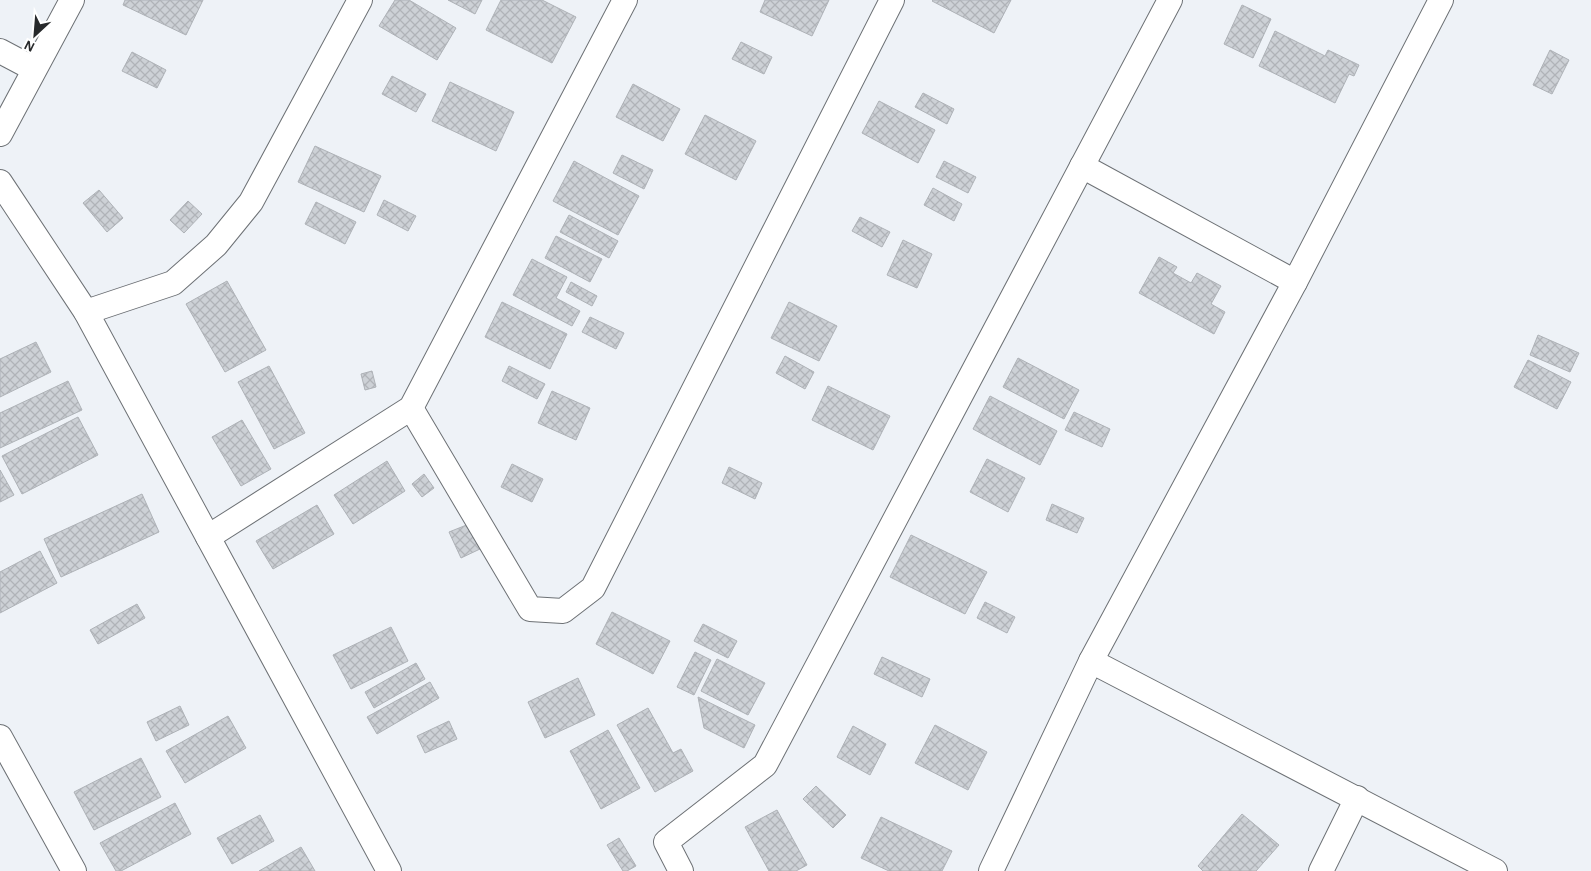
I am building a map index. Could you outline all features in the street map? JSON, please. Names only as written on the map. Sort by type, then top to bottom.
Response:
[{"type":"street","points":[[0,134],[72,0]]},
{"type":"street","points":[[86,312],[173,283],[216,245],[251,202],[360,0]]},
{"type":"street","points":[[208,537],[411,408],[625,0]]},
{"type":"street","points":[[411,408],[530,609],[563,610],[593,588],[892,0]]},
{"type":"street","points":[[680,871],[666,842],[765,765],[1170,0]]},
{"type":"street","points":[[990,871],[1091,661],[1295,282],[1441,0]]},
{"type":"street","points":[[0,51],[34,69]]},
{"type":"street","points":[[1082,166],[1295,282]]},
{"type":"street","points":[[0,182],[86,312],[388,871]]},
{"type":"street","points":[[1091,661],[1495,871]]},
{"type":"street","points":[[0,738],[74,871]]},
{"type":"street","points":[[1321,871],[1357,798]]},
{"type":"building","points":[[125,0],[203,0],[186,35],[123,5]]},
{"type":"building","points":[[395,0],[409,0],[456,28],[437,60],[379,26]]},
{"type":"building","points":[[448,0],[482,0],[475,14]]},
{"type":"building","points":[[501,0],[542,0],[576,17],[552,63],[486,30]]},
{"type":"building","points":[[765,0],[829,0],[812,36],[760,12]]},
{"type":"building","points":[[933,0],[1011,0],[994,33]]},
{"type":"building","points":[[1242,5],[1271,19],[1253,58],[1224,44]]},
{"type":"building","points":[[1275,31],[1325,56],[1328,50],[1359,65],[1354,76],[1349,74],[1335,103],[1259,66]]},
{"type":"building","points":[[741,42],[772,57],[764,74],[732,59]]},
{"type":"building","points":[[1550,50],[1569,60],[1552,94],[1533,85]]},
{"type":"building","points":[[132,52],[166,70],[157,88],[122,71]]},
{"type":"building","points":[[392,76],[426,94],[416,112],[382,94]]},
{"type":"building","points":[[450,82],[514,112],[496,151],[432,121]]},
{"type":"building","points":[[633,84],[680,109],[663,141],[616,117]]},
{"type":"building","points":[[923,93],[954,109],[947,124],[915,107]]},
{"type":"building","points":[[879,101],[935,130],[918,163],[862,133]]},
{"type":"building","points":[[705,115],[756,141],[736,180],[685,154]]},
{"type":"building","points":[[315,146],[381,176],[364,212],[298,182]]},
{"type":"building","points":[[622,155],[653,170],[644,189],[613,173]]},
{"type":"building","points":[[574,161],[639,196],[618,235],[553,201]]},
{"type":"building","points":[[944,161],[976,177],[968,193],[936,177]]},
{"type":"building","points":[[933,188],[962,204],[954,221],[924,205]]},
{"type":"building","points":[[99,190],[123,218],[107,232],[83,203]]},
{"type":"building","points":[[384,200],[416,216],[408,231],[377,215]]},
{"type":"building","points":[[188,201],[202,214],[184,233],[170,220]]},
{"type":"building","points":[[316,202],[356,222],[345,244],[305,224]]},
{"type":"building","points":[[569,215],[618,241],[609,258],[560,232]]},
{"type":"building","points":[[860,217],[890,232],[882,247],[852,231]]},
{"type":"building","points":[[556,236],[602,259],[590,282],[545,258]]},
{"type":"building","points":[[903,240],[932,254],[917,288],[887,275]]},
{"type":"building","points":[[1159,257],[1177,267],[1173,273],[1191,283],[1197,273],[1221,286],[1211,304],[1225,312],[1214,334],[1139,293]]},
{"type":"building","points":[[532,259],[567,277],[556,298],[580,311],[572,326],[513,295]]},
{"type":"building","points":[[227,281],[266,350],[225,372],[186,304]]},
{"type":"building","points":[[571,282],[597,296],[592,306],[566,292]]},
{"type":"building","points":[[502,302],[567,334],[550,369],[485,337]]},
{"type":"building","points":[[789,302],[837,326],[819,361],[771,338]]},
{"type":"building","points":[[590,317],[624,333],[616,349],[582,332]]},
{"type":"building","points":[[1538,335],[1579,353],[1570,372],[1530,355]]},
{"type":"building","points":[[36,342],[51,372],[0,397],[0,359]]},
{"type":"building","points":[[785,356],[814,372],[805,389],[776,373]]},
{"type":"building","points":[[1018,358],[1079,390],[1064,419],[1003,387]]},
{"type":"building","points":[[1528,360],[1571,382],[1557,409],[1514,387]]},
{"type":"building","points":[[269,366],[305,433],[274,449],[238,382]]},
{"type":"building","points":[[509,366],[545,384],[537,399],[502,381]]},
{"type":"building","points":[[372,371],[376,387],[365,390],[361,374]]},
{"type":"building","points":[[68,381],[82,410],[0,448],[0,413]]},
{"type":"building","points":[[828,386],[890,416],[873,450],[812,420]]},
{"type":"building","points":[[552,391],[590,408],[576,440],[538,423]]},
{"type":"building","points":[[990,396],[1057,431],[1040,465],[973,429]]},
{"type":"building","points":[[1074,412],[1110,429],[1102,447],[1065,430]]},
{"type":"building","points":[[78,417],[98,455],[22,494],[2,456]]},
{"type":"building","points":[[242,420],[271,469],[241,486],[212,437]]},
{"type":"building","points":[[987,459],[1025,478],[1008,512],[970,492]]},
{"type":"building","points":[[387,461],[405,491],[353,524],[334,495]]},
{"type":"building","points":[[512,464],[543,479],[532,502],[501,487]]},
{"type":"building","points":[[729,467],[762,483],[755,499],[722,483]]},
{"type":"building","points":[[0,470],[14,495],[0,502]]},
{"type":"building","points":[[424,474],[434,488],[422,497],[412,484]]},
{"type":"building","points":[[142,494],[159,532],[61,577],[44,539]]},
{"type":"building","points":[[1052,504],[1084,518],[1077,533],[1046,520]]},
{"type":"building","points":[[317,505],[334,534],[273,569],[256,541]]},
{"type":"building","points":[[469,524],[480,549],[461,558],[449,532]]},
{"type":"building","points":[[911,535],[987,572],[965,614],[890,577]]},
{"type":"building","points":[[40,551],[57,583],[0,613],[0,572]]},
{"type":"building","points":[[985,602],[1015,617],[1007,633],[977,618]]},
{"type":"building","points":[[137,604],[145,618],[98,644],[90,630]]},
{"type":"building","points":[[612,612],[670,641],[653,674],[596,644]]},
{"type":"building","points":[[703,624],[737,641],[728,658],[694,641]]},
{"type":"building","points":[[391,627],[408,661],[351,689],[333,655]]},
{"type":"building","points":[[695,652],[711,660],[694,695],[677,687]]},
{"type":"building","points":[[882,657],[930,679],[922,697],[874,674]]},
{"type":"building","points":[[717,659],[765,683],[748,715],[701,691]]},
{"type":"building","points":[[416,663],[425,679],[374,708],[365,692]]},
{"type":"building","points":[[578,678],[595,715],[545,738],[528,702]]},
{"type":"building","points":[[430,682],[439,698],[377,734],[367,717]]},
{"type":"building","points":[[698,697],[755,725],[744,748],[704,728]]},
{"type":"building","points":[[180,706],[189,725],[156,741],[147,722]]},
{"type":"building","points":[[648,708],[673,753],[681,749],[693,771],[655,792],[617,725]]},
{"type":"building","points":[[228,716],[246,748],[185,783],[166,751]]},
{"type":"building","points":[[449,721],[457,739],[425,753],[417,736]]},
{"type":"building","points":[[935,725],[987,752],[968,790],[915,763]]},
{"type":"building","points":[[853,726],[886,744],[870,775],[837,757]]},
{"type":"building","points":[[608,730],[640,788],[601,809],[570,751]]},
{"type":"building","points":[[141,758],[161,797],[94,830],[74,792]]},
{"type":"building","points":[[816,786],[846,815],[833,828],[803,799]]},
{"type":"building","points":[[175,803],[191,834],[121,871],[116,871],[100,843]]},
{"type":"building","points":[[777,810],[807,865],[796,871],[769,871],[745,827]]},
{"type":"building","points":[[1242,814],[1279,845],[1256,871],[1203,871],[1198,866]]},
{"type":"building","points":[[260,815],[274,841],[232,864],[217,838]]},
{"type":"building","points":[[881,817],[952,851],[942,871],[889,871],[861,858]]},
{"type":"building","points":[[619,838],[636,866],[627,871],[623,871],[607,845]]},
{"type":"building","points":[[301,847],[315,871],[259,871]]}]
